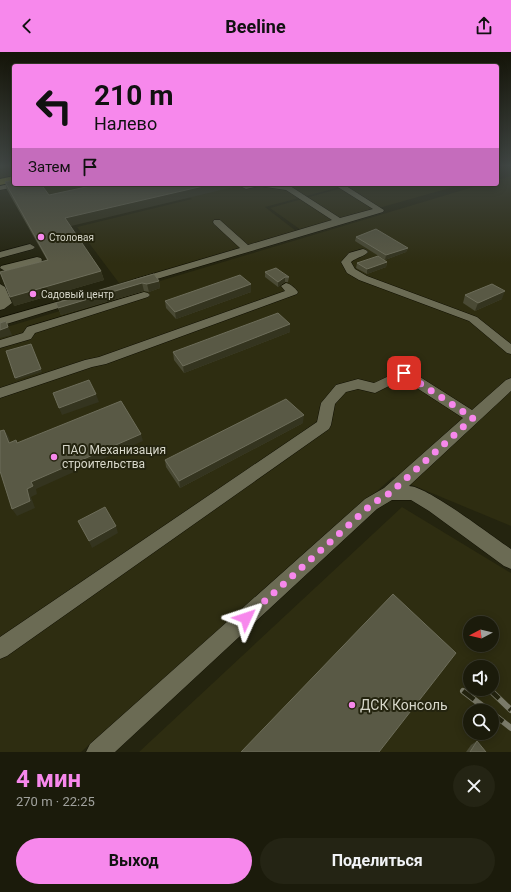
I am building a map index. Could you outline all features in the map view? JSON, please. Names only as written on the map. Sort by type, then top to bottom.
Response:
[{"type":"lane","points":[[304,198],[339,221]]},
{"type":"lane","points":[[128,284],[380,210],[360,198]]},
{"type":"lane","points":[[217,222],[247,249]]},
{"type":"lane","points":[[0,247],[33,253]]},
{"type":"lane","points":[[363,252],[353,255],[346,262],[351,271],[363,278],[474,319],[511,350]]},
{"type":"lane","points":[[2,280],[33,253]]},
{"type":"lane","points":[[2,280],[33,253]]},
{"type":"lane","points":[[0,393],[90,363],[101,361],[293,292],[286,286]]},
{"type":"lane","points":[[0,344],[27,336],[31,330],[144,295]]},
{"type":"lane","points":[[0,322],[83,297]]},
{"type":"lane","points":[[0,649],[324,425],[328,403],[340,388],[358,384],[376,388],[404,373],[473,418]]},
{"type":"lane","points":[[98,752],[372,504],[390,493],[511,383]]},
{"type":"lane","points":[[390,493],[413,493],[435,506],[511,560]]},
{"type":"shaded area","points":[[48,198],[75,198],[51,203]]},
{"type":"shaded area","points":[[191,198],[300,198],[265,207],[296,231],[119,283],[77,227],[192,199]]},
{"type":"shaded area","points":[[307,198],[416,198],[301,230],[270,208]]},
{"type":"shaded area","points":[[437,198],[511,198],[511,526],[393,477],[81,752],[0,752],[0,329]]},
{"type":"shaded area","points":[[402,507],[511,573],[511,752],[139,752]]},
{"type":"building","points":[[14,198],[153,198],[65,218],[101,271],[10,297],[0,272],[48,260]]},
{"type":"building","points":[[376,229],[408,248],[386,255],[356,237]]},
{"type":"building","points":[[378,256],[387,262],[367,269],[357,263]]},
{"type":"building","points":[[276,268],[289,277],[285,277],[278,282],[265,272]]},
{"type":"building","points":[[154,274],[159,281],[147,284],[142,283],[58,308],[56,303]]},
{"type":"building","points":[[240,275],[251,284],[175,312],[165,301]]},
{"type":"building","points":[[492,284],[505,291],[478,303],[465,295]]},
{"type":"building","points":[[278,313],[290,324],[183,366],[173,352]]},
{"type":"building","points":[[6,321],[8,327],[0,330],[0,323]]},
{"type":"building","points":[[31,344],[41,369],[15,378],[6,351]]},
{"type":"building","points":[[89,380],[96,394],[59,408],[53,393]]},
{"type":"building","points":[[286,399],[304,415],[179,481],[165,460]]},
{"type":"building","name":"ПАО Механизация строительства","points":[[121,401],[141,434],[31,482],[33,486],[27,489],[30,501],[12,509],[0,471],[0,431],[4,430],[9,443],[16,440],[17,443]]},
{"type":"building","points":[[105,507],[116,526],[89,541],[78,521]]},
{"type":"building","name":"ДСК Консоль","points":[[393,594],[456,653],[379,752],[241,752]]},
{"type":"building","points":[[477,741],[486,752],[470,752]]},
{"type":"railway","points":[[470,696],[480,704]]},
{"type":"railway","points":[[496,696],[511,710]]},
{"type":"railway","points":[[499,719],[511,728]]},
{"type":"place","name":"Столовая","points":[[41,237]]},
{"type":"place","name":"Садовый центр","points":[[33,294]]},
{"type":"place","name":"ПАО Механизация строительства","points":[[54,457]]},
{"type":"place","name":"ДСК Консоль","points":[[352,705]]},
{"type":"route","points":[[246,618],[372,504],[390,493],[473,418],[404,373]]}]
